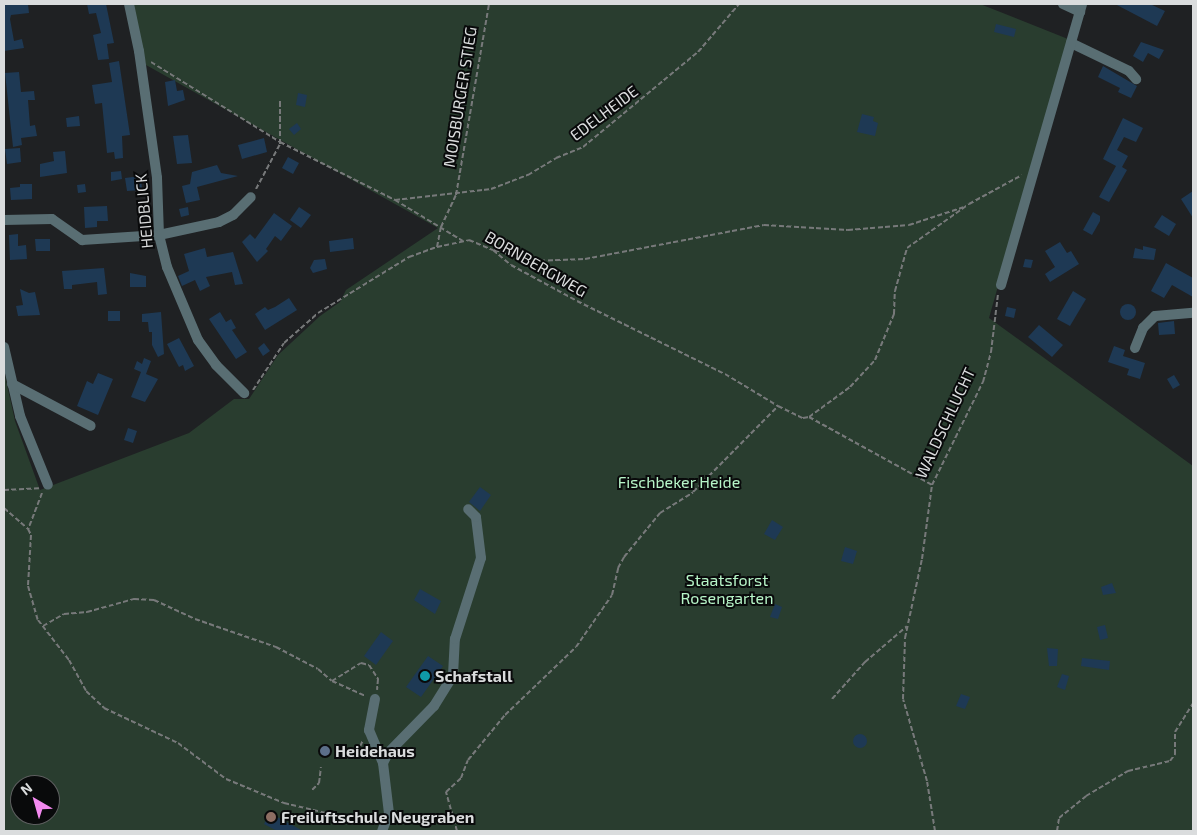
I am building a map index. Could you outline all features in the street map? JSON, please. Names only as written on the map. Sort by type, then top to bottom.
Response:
[{"type":"street","name":"HEIDBLICK","points":[[129,4],[139,51],[157,178],[159,235],[172,281],[198,340],[216,365],[244,394]]},
{"type":"street","points":[[1001,285],[1036,170],[1081,8],[1063,4]]},
{"type":"street","points":[[1071,43],[1129,71],[1136,79]]},
{"type":"street","points":[[4,220],[52,218],[82,240],[159,235],[219,222],[233,215],[251,197]]},
{"type":"street","points":[[1135,348],[1143,328],[1154,316],[1193,313]]},
{"type":"street","points":[[4,347],[20,416],[48,486]]},
{"type":"street","points":[[12,384],[92,426]]},
{"type":"street","points":[[383,763],[388,753],[434,706],[454,675],[454,639],[481,558],[476,517],[468,509]]},
{"type":"street","points":[[375,699],[369,730],[383,763],[388,813],[382,831]]},
{"type":"path","name":"MOISBURGER STIEG","points":[[437,247],[441,227],[456,195],[489,4]]},
{"type":"path","name":"EDELHEIDE","points":[[395,200],[491,190],[528,175],[556,158],[583,147],[698,52],[739,4]]},
{"type":"path","name":"BORNBERGWEG","points":[[139,51],[154,64],[280,142],[395,200],[463,241],[478,242],[493,250],[511,265],[568,297],[725,374],[778,406],[809,417],[932,485]]},
{"type":"path","points":[[251,197],[280,142],[280,100]]},
{"type":"path","points":[[809,417],[850,387],[875,360],[894,314],[895,291],[907,248],[964,208],[1036,170]]},
{"type":"path","points":[[493,250],[533,261],[584,259],[764,225],[848,230],[909,225],[964,208]]},
{"type":"path","points":[[244,394],[252,392],[284,343],[318,313],[409,258],[437,247],[463,241]]},
{"type":"path","name":"WALDSCHLUCHT","points":[[935,831],[927,781],[903,699],[907,626],[922,559],[932,485],[983,382],[991,352],[995,304],[1001,285]]},
{"type":"path","points":[[457,831],[446,792],[460,778],[468,760],[505,715],[576,647],[612,595],[618,568],[624,557],[660,512],[693,492],[778,406]]},
{"type":"path","points":[[4,490],[43,488],[28,529]]},
{"type":"path","points":[[4,508],[28,529],[31,535],[28,586],[43,626],[69,660],[86,690],[104,708],[178,743],[226,779],[284,803],[330,814]]},
{"type":"path","points":[[43,626],[64,614],[87,612],[134,599],[154,600],[195,618],[276,647],[318,669],[332,681],[375,699],[378,679],[369,665],[361,663],[332,681]]},
{"type":"path","points":[[832,699],[864,662],[907,626]]},
{"type":"path","points":[[1057,831],[1060,818],[1086,796],[1128,771],[1170,761],[1175,754],[1175,732],[1193,703]]},
{"type":"path","points":[[335,754],[356,753],[369,730]]},
{"type":"path","points":[[312,790],[319,783],[322,767]]},
{"type":"green space","name":"Staatsforst Rosengarten","points":[[131,4],[980,4],[1068,39],[989,318],[1193,466],[1193,831],[4,831],[4,371],[15,421],[40,490],[189,433],[234,399],[249,399],[278,355],[320,316],[340,302],[346,290],[438,228],[146,65]]},
{"type":"building","points":[[4,4],[28,4],[29,13],[11,15],[10,19],[14,41],[22,39],[24,48],[4,51]]},
{"type":"building","points":[[87,4],[106,4],[114,43],[107,44],[109,59],[98,60],[93,35],[101,33],[96,13],[89,14]]},
{"type":"building","points":[[1115,4],[1150,4],[1165,11],[1157,26]]},
{"type":"building","points":[[996,24],[1016,29],[1014,37],[994,32]]},
{"type":"building","points":[[1141,42],[1164,50],[1159,59],[1148,53],[1143,62],[1133,56]]},
{"type":"building","points":[[119,61],[130,135],[122,136],[123,158],[115,159],[114,152],[107,153],[102,103],[95,104],[92,85],[112,82],[109,63]]},
{"type":"building","points":[[1103,66],[1137,86],[1131,98],[1118,92],[1120,88],[1098,77]]},
{"type":"building","points":[[19,72],[21,92],[34,91],[35,100],[28,100],[30,126],[35,125],[37,136],[21,138],[22,145],[13,147],[5,73]]},
{"type":"building","points":[[175,80],[177,91],[183,90],[185,100],[168,106],[165,82]]},
{"type":"building","points":[[298,93],[307,95],[305,107],[296,105]]},
{"type":"building","points":[[862,114],[874,117],[873,121],[878,123],[875,136],[857,132]]},
{"type":"building","points":[[79,116],[80,126],[67,127],[66,118]]},
{"type":"building","points":[[1123,118],[1143,128],[1136,142],[1124,137],[1117,150],[1128,156],[1122,167],[1127,170],[1109,202],[1099,197],[1116,166],[1103,159]]},
{"type":"building","points":[[297,123],[301,129],[294,135],[289,129]]},
{"type":"building","points":[[188,135],[192,163],[177,164],[173,136]]},
{"type":"building","points":[[264,138],[267,152],[242,159],[238,145]]},
{"type":"building","points":[[20,148],[21,162],[7,164],[5,149]]},
{"type":"building","points":[[65,151],[67,173],[40,177],[40,164],[54,161],[53,152]]},
{"type":"building","points":[[288,157],[299,163],[293,174],[282,168]]},
{"type":"building","points":[[217,165],[221,173],[238,176],[197,187],[200,200],[186,203],[182,186],[190,184],[192,172]]},
{"type":"building","points":[[121,171],[122,179],[111,181],[111,172]]},
{"type":"building","points":[[141,176],[142,190],[127,191],[125,178]]},
{"type":"building","points":[[20,184],[32,184],[32,199],[11,200],[10,188],[20,187]]},
{"type":"building","points":[[85,184],[86,192],[78,193],[77,185]]},
{"type":"building","points":[[1193,191],[1193,218],[1181,199]]},
{"type":"building","points":[[107,206],[108,221],[97,221],[97,227],[85,228],[84,207]]},
{"type":"building","points":[[188,207],[189,215],[181,217],[179,209]]},
{"type":"building","points":[[299,207],[311,215],[301,228],[290,220]]},
{"type":"building","points":[[1093,212],[1100,216],[1100,221],[1092,235],[1083,230]]},
{"type":"building","points":[[274,213],[292,226],[281,241],[275,236],[266,249],[268,251],[257,262],[242,242],[250,234],[255,239]]},
{"type":"building","points":[[1162,215],[1176,224],[1169,236],[1154,227]]},
{"type":"building","points":[[18,234],[18,246],[26,245],[27,259],[10,260],[9,235]]},
{"type":"building","points":[[353,238],[354,249],[330,252],[329,241]]},
{"type":"building","points":[[35,239],[50,239],[50,251],[36,251]]},
{"type":"building","points":[[1060,242],[1067,253],[1071,251],[1079,264],[1050,282],[1045,274],[1055,267],[1045,251]]},
{"type":"building","points":[[1143,246],[1156,249],[1154,260],[1133,258],[1135,248],[1143,250]]},
{"type":"building","points":[[205,248],[207,257],[233,252],[243,284],[235,285],[232,272],[206,277],[210,286],[200,291],[195,280],[182,286],[178,276],[189,271],[184,254]]},
{"type":"building","points":[[325,259],[327,269],[313,273],[310,268],[314,260]]},
{"type":"building","points":[[1025,259],[1033,260],[1031,268],[1023,267]]},
{"type":"building","points":[[1166,263],[1193,278],[1193,297],[1172,285],[1164,298],[1151,291]]},
{"type":"building","points":[[104,268],[107,294],[98,295],[97,282],[72,285],[72,289],[64,289],[62,271]]},
{"type":"building","points":[[130,273],[146,276],[146,287],[130,287]]},
{"type":"building","points":[[20,289],[29,293],[35,292],[40,315],[18,316],[16,306],[23,305]]},
{"type":"building","points":[[1073,291],[1086,299],[1070,326],[1057,319]]},
{"type":"building","points":[[289,298],[297,310],[265,330],[255,314],[265,307],[268,310],[275,307]]},
{"type":"building","points":[[1128,304],[1136,312],[1128,320],[1120,312]]},
{"type":"building","points":[[1007,307],[1016,309],[1014,318],[1005,316]]},
{"type":"building","points":[[108,311],[120,311],[120,321],[108,321]]},
{"type":"building","points":[[161,312],[164,354],[158,357],[152,345],[152,332],[149,332],[148,322],[142,322],[142,314]]},
{"type":"building","points":[[220,312],[226,322],[231,319],[236,328],[232,330],[247,352],[236,359],[209,319]]},
{"type":"building","points":[[1174,321],[1175,334],[1159,335],[1158,323]]},
{"type":"building","points":[[1039,325],[1063,345],[1052,357],[1028,337]]},
{"type":"building","points":[[179,338],[194,366],[185,371],[183,365],[179,367],[167,344]]},
{"type":"building","points":[[264,343],[270,351],[263,356],[258,348]]},
{"type":"building","points":[[1114,346],[1125,350],[1123,356],[1145,363],[1140,379],[1127,375],[1129,369],[1108,362]]},
{"type":"building","points":[[144,358],[151,361],[146,374],[158,379],[145,402],[131,397],[141,372],[134,369],[137,361],[142,364]]},
{"type":"building","points":[[98,373],[113,379],[98,415],[77,406],[87,381],[93,384]]},
{"type":"building","points":[[1174,375],[1180,385],[1173,389],[1167,379]]},
{"type":"building","points":[[128,428],[137,431],[133,443],[124,440]]},
{"type":"building","points":[[480,487],[491,495],[480,511],[469,502]]},
{"type":"building","points":[[772,520],[783,527],[775,540],[764,534]]},
{"type":"building","points":[[845,547],[857,551],[853,564],[841,561]]},
{"type":"building","points":[[1112,583],[1116,593],[1103,595],[1101,587]]},
{"type":"building","points":[[420,589],[441,601],[435,614],[414,600]]},
{"type":"building","points":[[775,604],[782,607],[778,619],[770,617]]},
{"type":"building","points":[[1105,625],[1108,638],[1100,640],[1097,627]]},
{"type":"building","points":[[381,632],[393,641],[376,665],[364,656]]},
{"type":"building","points":[[1047,648],[1058,649],[1057,666],[1049,666]]},
{"type":"building","name":"Schafstall","points":[[428,656],[443,666],[421,697],[406,687]]},
{"type":"building","points":[[1082,658],[1110,661],[1109,670],[1081,666]]},
{"type":"building","points":[[1062,674],[1069,676],[1065,690],[1057,687]]},
{"type":"building","points":[[961,694],[970,697],[965,709],[956,706]]},
{"type":"building","points":[[857,734],[863,734],[867,741],[863,748],[857,748],[853,744],[853,738]]},
{"type":"building","points":[[270,813],[303,831],[277,831],[264,824]]},
{"type":"place","name":"Schafstall","points":[[425,676]]},
{"type":"place","name":"Heidehaus","points":[[325,751]]},
{"type":"place","name":"Freiluftschule Neugraben","points":[[271,817]]},
{"type":"park label","name":"Fischbeker Heide","points":[[679,482]]}]
